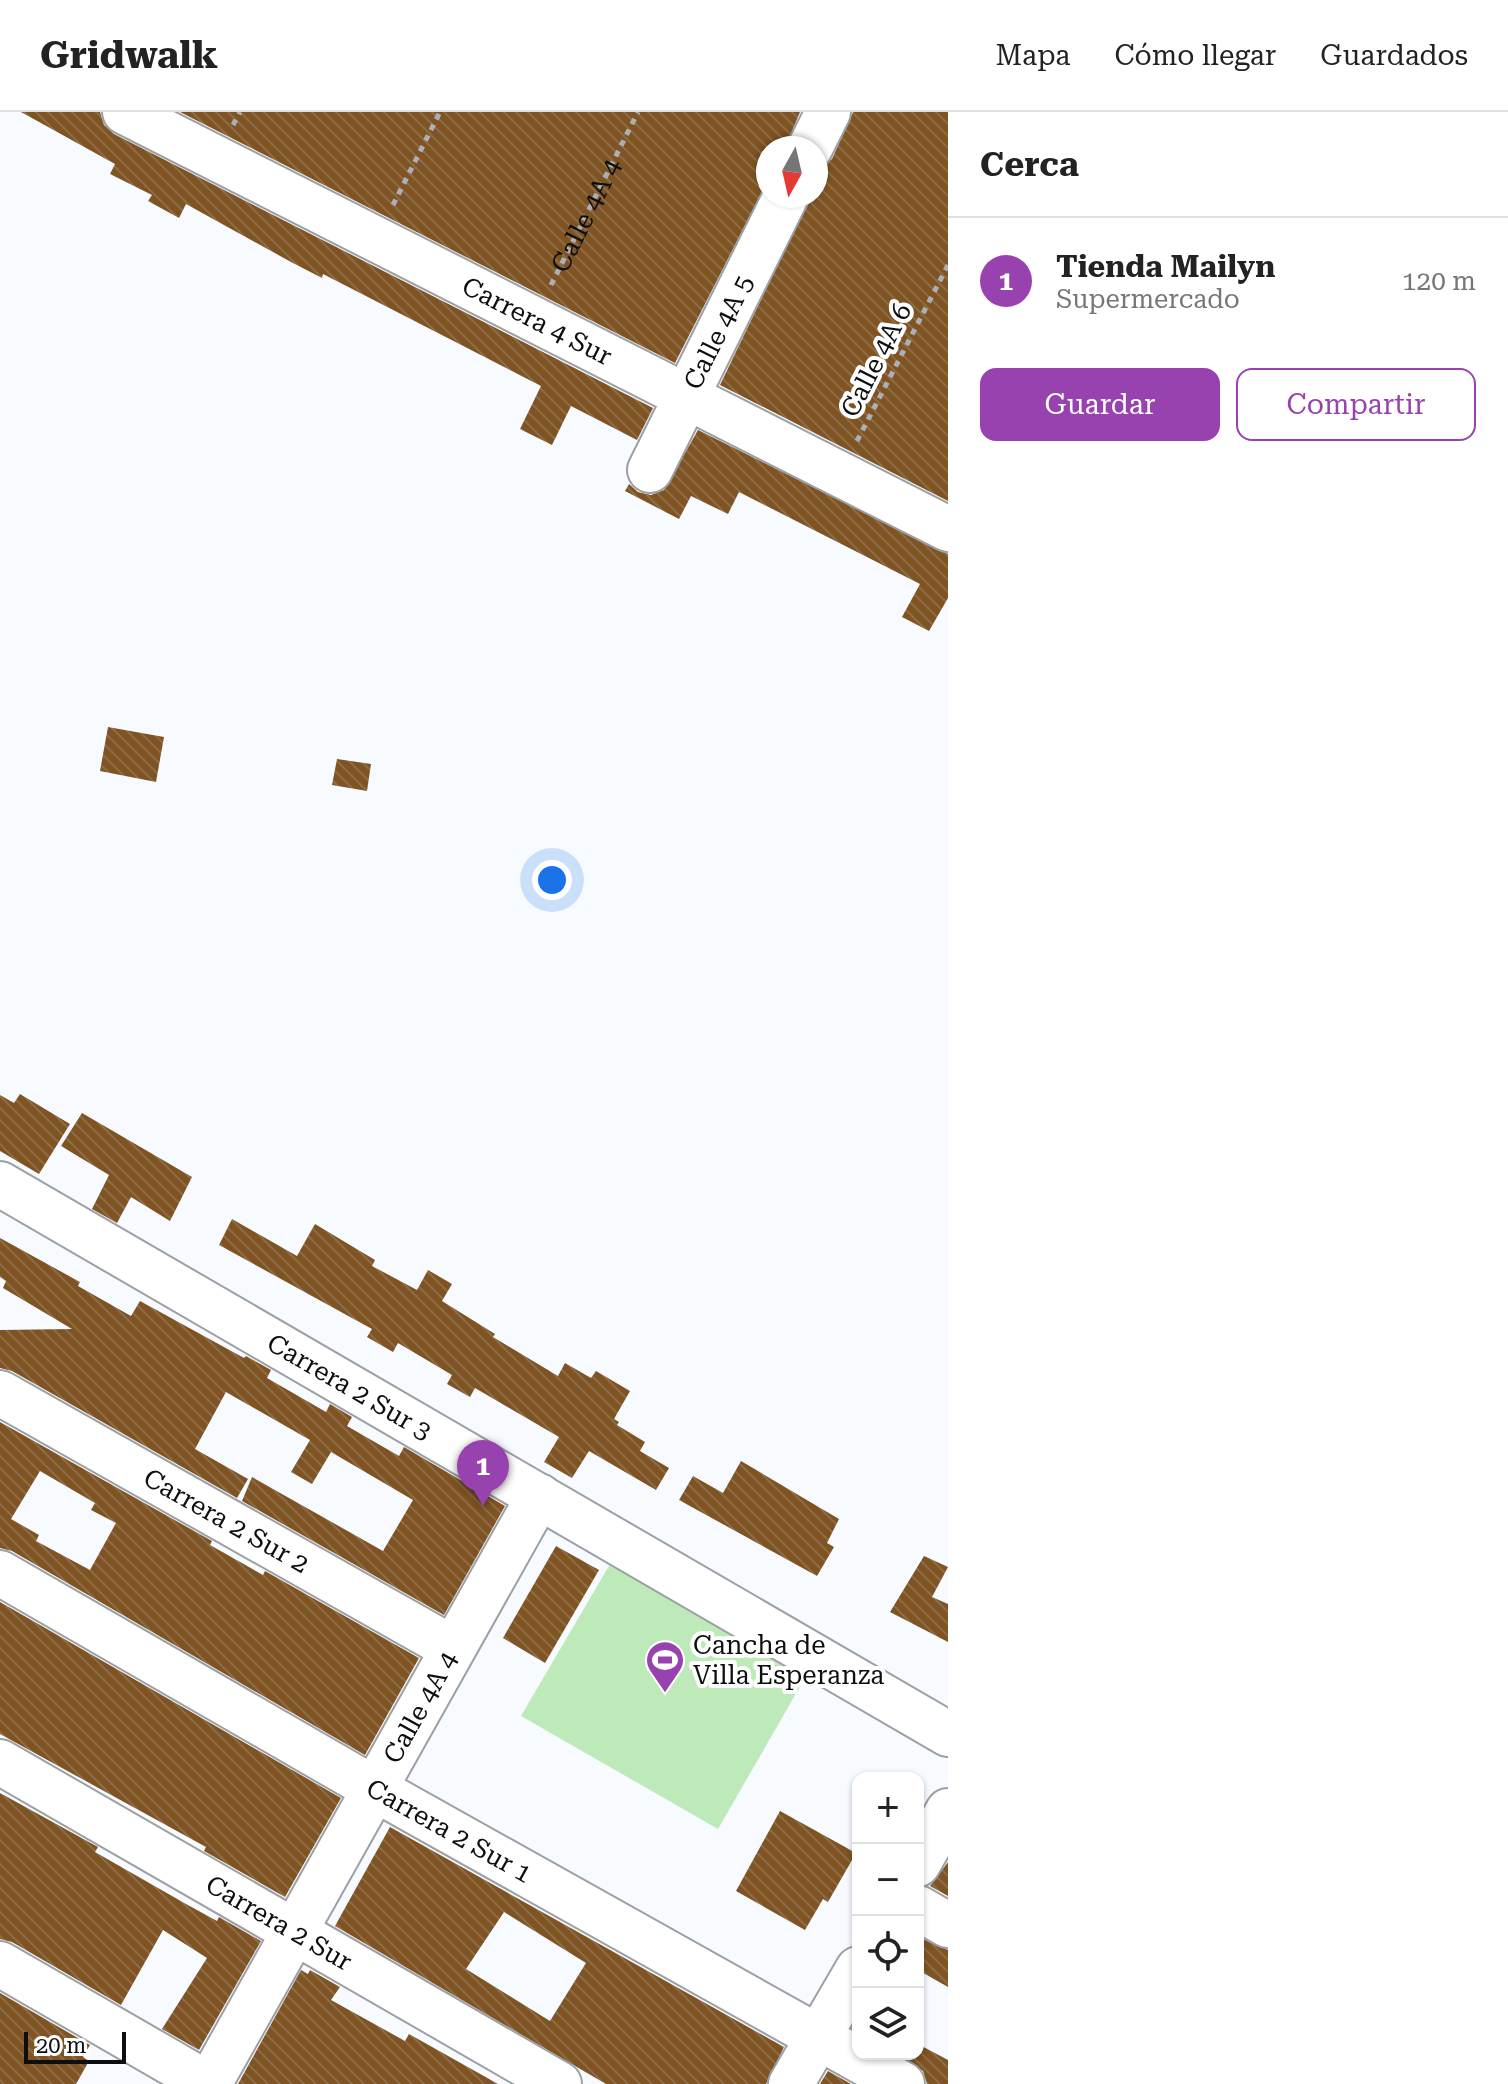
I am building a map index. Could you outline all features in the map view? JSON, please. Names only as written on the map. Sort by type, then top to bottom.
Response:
[{"type":"street","name":"Carrera 4 Sur","points":[[125,112],[948,529]]},
{"type":"street","points":[[816,136],[828,112]]},
{"type":"street","name":"Calle 4A 5","points":[[650,470],[780,208]]},
{"type":"street","name":"Carrera 2 Sur 3","points":[[0,1184],[948,1734]]},
{"type":"street","name":"Carrera 2 Sur 2","points":[[0,1393],[452,1648]]},
{"type":"street","name":"Calle 4A 4","points":[[208,2084],[539,1496]]},
{"type":"street","name":"Carrera 2 Sur 1","points":[[0,1573],[373,1788],[902,2084]]},
{"type":"street","name":"Carrera 2 Sur","points":[[0,1762],[559,2084]]},
{"type":"street","points":[[924,1853],[948,1811]]},
{"type":"street","points":[[924,1911],[948,1925]]},
{"type":"street","points":[[0,1964],[208,2084]]},
{"type":"street","points":[[791,2084],[852,1980]]},
{"type":"path","points":[[376,238],[440,112]]},
{"type":"path","name":"Calle 4A 4","points":[[534,318],[638,112]]},
{"type":"path","name":"Calle 4A 6","points":[[840,473],[948,265]]},
{"type":"green space","name":"Cancha de Villa Esperanza","points":[[613,1559],[809,1671],[718,1829],[521,1716]]},
{"type":"building","points":[[21,112],[100,112],[104,125],[114,134],[653,408],[637,440],[571,406],[552,445],[520,429],[541,386],[323,274],[322,278],[186,204],[179,218],[148,201],[152,195],[110,174],[115,164]]},
{"type":"building","points":[[180,112],[800,112],[790,136],[756,136],[756,204],[675,363]]},
{"type":"building","points":[[853,112],[948,112],[948,501],[720,385],[805,208],[828,208],[828,162]]},
{"type":"building","points":[[698,430],[948,554],[948,598],[929,631],[902,617],[920,584],[739,492],[728,514],[691,496],[679,519],[625,491],[629,484],[638,492],[651,495],[664,490]]},
{"type":"building","points":[[108,727],[164,737],[156,782],[100,771]]},
{"type":"building","points":[[337,759],[371,764],[367,791],[332,785]]},
{"type":"building","points":[[20,1094],[70,1124],[39,1174],[0,1151],[0,1095],[14,1103]]},
{"type":"building","points":[[82,1113],[192,1177],[170,1221],[131,1197],[117,1223],[92,1209],[109,1175],[61,1146]]},
{"type":"building","points":[[232,1219],[297,1256],[315,1224],[375,1260],[372,1266],[417,1290],[428,1270],[452,1284],[442,1301],[495,1334],[493,1337],[558,1376],[565,1363],[591,1378],[596,1371],[630,1391],[614,1419],[619,1422],[617,1425],[645,1442],[640,1451],[669,1468],[656,1490],[589,1451],[572,1478],[544,1462],[559,1437],[475,1388],[470,1397],[447,1384],[452,1375],[398,1343],[393,1352],[367,1337],[372,1329],[219,1245]]},
{"type":"building","points":[[0,1238],[80,1282],[78,1286],[131,1316],[140,1301],[244,1358],[246,1356],[271,1370],[267,1378],[326,1412],[330,1404],[352,1417],[347,1426],[399,1456],[404,1447],[505,1506],[444,1615],[242,1501],[252,1477],[383,1551],[413,1500],[331,1452],[312,1484],[291,1472],[310,1440],[226,1392],[195,1449],[248,1479],[237,1498],[12,1371],[0,1368],[0,1330],[72,1329],[3,1288],[6,1281],[0,1277]]},
{"type":"building","points":[[0,1422],[212,1541],[210,1545],[263,1575],[265,1571],[419,1658],[365,1755],[12,1551],[0,1548]],"holes":[[[40,1471],[95,1503],[91,1510],[116,1523],[90,1570],[36,1541],[39,1535],[11,1519]]]},
{"type":"building","points":[[741,1461],[839,1519],[827,1543],[834,1547],[817,1576],[679,1500],[693,1476],[723,1493]]},
{"type":"building","points":[[556,1546],[599,1570],[545,1663],[503,1638]]},
{"type":"building","points":[[924,1556],[948,1567],[932,1597],[948,1604],[948,1642],[890,1612]]},
{"type":"building","points":[[0,1602],[341,1798],[285,1897],[204,1851],[206,1847],[0,1734]]},
{"type":"building","points":[[0,1793],[98,1847],[95,1852],[186,1904],[217,1921],[219,1917],[261,1941],[199,2050],[162,2029],[207,1958],[163,1930],[121,2005],[12,1942],[0,1939]]},
{"type":"building","points":[[780,1811],[852,1851],[852,1860],[828,1902],[823,1899],[805,1930],[736,1891]]},
{"type":"building","points":[[390,1827],[784,2047],[766,2084],[606,2084],[335,1926]],"holes":[[[504,1912],[586,1963],[550,2021],[466,1969]]]},
{"type":"building","points":[[948,1862],[948,1896],[930,1886]]},
{"type":"building","points":[[924,1940],[948,1950],[948,1987],[924,1973]]},
{"type":"building","points":[[301,1970],[308,1974],[310,1970],[340,1987],[331,2000],[405,2041],[409,2034],[498,2084],[238,2084]]},
{"type":"building","points":[[0,1993],[90,2045],[83,2057],[89,2061],[76,2084],[0,2084]]},
{"type":"building","points":[[924,2047],[948,2060],[948,2084],[927,2084],[923,2071],[908,2060],[924,2060]]},
{"type":"building","points":[[828,2071],[851,2084],[820,2084]]},
{"type":"place","name":"Tienda Mailyn","points":[[483,1506]]},
{"type":"place","name":"Cancha de Villa Esperanza","points":[[665,1694]]}]
